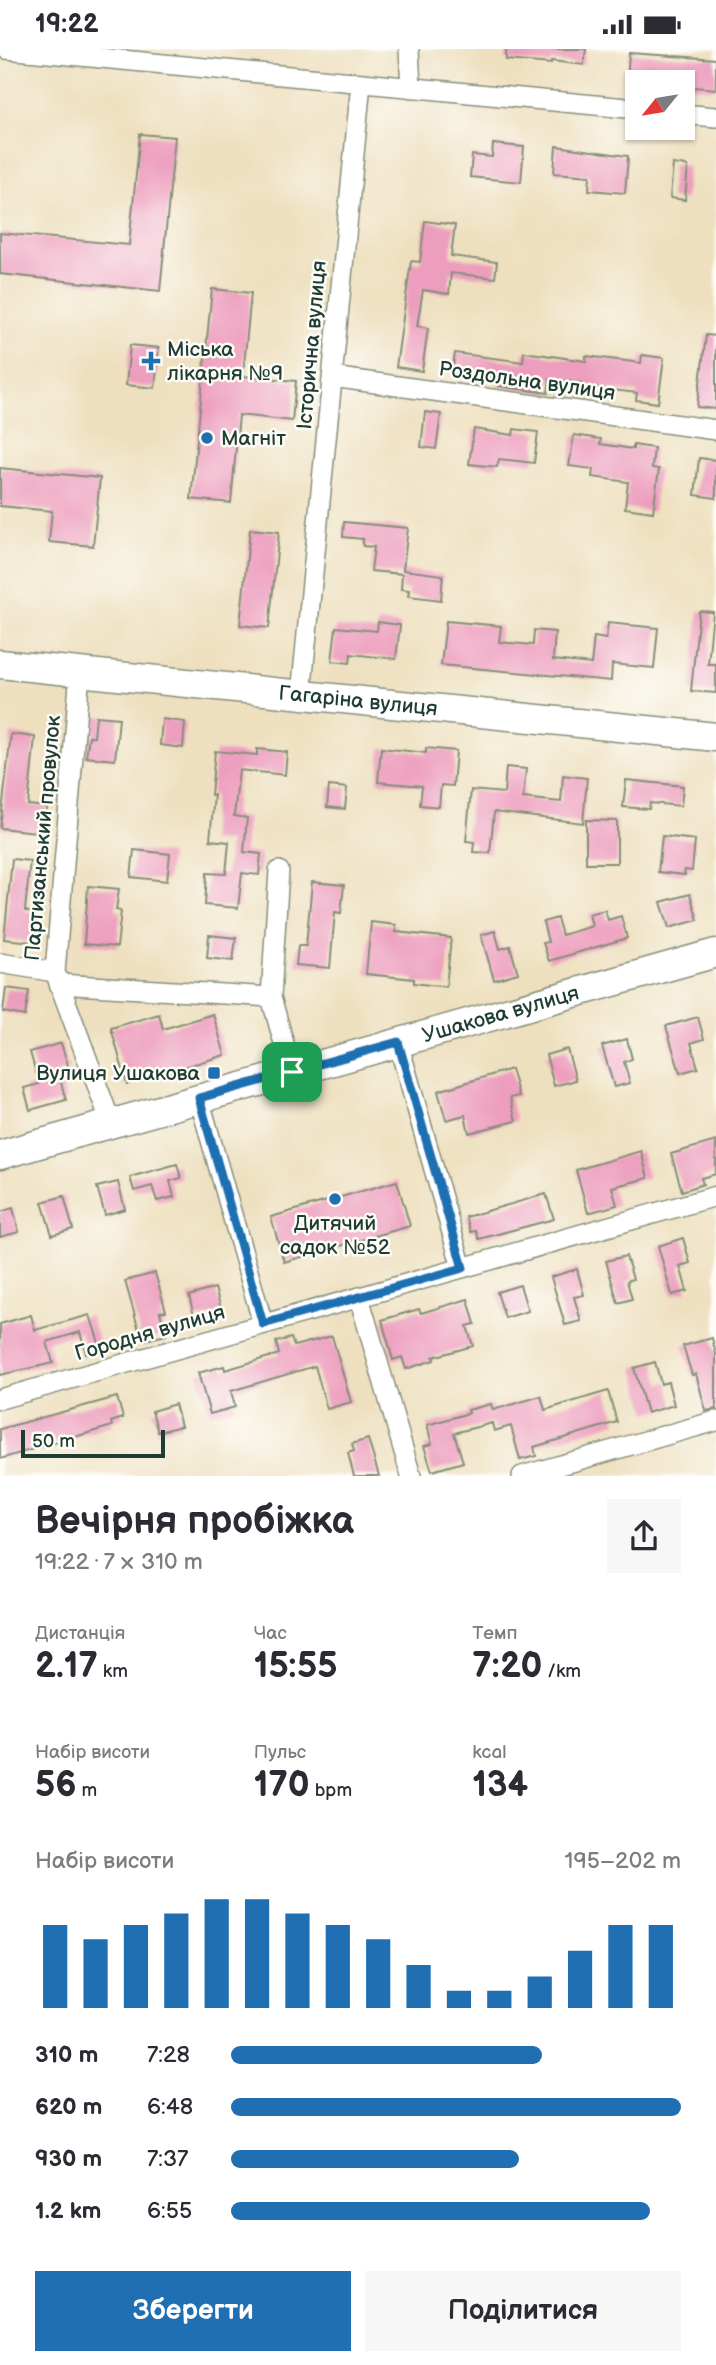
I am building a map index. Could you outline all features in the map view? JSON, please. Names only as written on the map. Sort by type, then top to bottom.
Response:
[{"type":"street","points":[[6,49],[625,108]]},
{"type":"street","points":[[409,49],[411,88]]},
{"type":"street","name":"Історична вулиця","points":[[301,695],[360,83]]},
{"type":"street","points":[[695,115],[716,117]]},
{"type":"street","name":"Роздольна вулиця","points":[[332,377],[716,429]]},
{"type":"street","name":"Гагаріна вулиця","points":[[0,664],[716,737]]},
{"type":"street","name":"Партизанський провулок","points":[[80,672],[57,978],[111,1123]]},
{"type":"street","points":[[279,871],[271,997],[292,1072]]},
{"type":"street","name":"Ушакова вулиця","points":[[0,1154],[716,953]]},
{"type":"street","points":[[0,963],[57,978],[271,997]]},
{"type":"street","points":[[398,1042],[463,1268]]},
{"type":"street","points":[[199,1098],[263,1324]]},
{"type":"street","name":"Городня вулиця","points":[[0,1399],[716,1196]]},
{"type":"street","points":[[359,1297],[411,1476]]},
{"type":"street","points":[[522,1476],[716,1421]]},
{"type":"building","points":[[506,49],[586,49],[584,65],[506,60]]},
{"type":"building","points":[[629,53],[716,59],[716,89],[695,87],[695,70],[628,70]]},
{"type":"building","points":[[140,134],[175,137],[160,291],[0,274],[0,233],[129,245]]},
{"type":"building","points":[[493,144],[524,147],[521,182],[470,177],[472,155],[492,157]]},
{"type":"building","points":[[556,146],[628,156],[625,193],[589,190],[590,176],[554,173]]},
{"type":"building","points":[[673,164],[688,166],[685,200],[670,198]]},
{"type":"building","points":[[425,221],[455,225],[451,256],[497,262],[495,278],[451,273],[449,294],[423,290],[417,326],[428,328],[422,371],[396,367],[411,261],[420,262]]},
{"type":"building","points":[[212,289],[251,293],[243,376],[296,381],[292,421],[239,415],[231,503],[191,499]]},
{"type":"building","points":[[706,335],[716,336],[716,409],[697,407]]},
{"type":"building","points":[[130,345],[159,348],[155,388],[126,385]]},
{"type":"building","points":[[524,352],[586,361],[586,356],[641,363],[642,355],[664,358],[658,403],[636,400],[637,393],[582,386],[583,383],[550,379],[548,393],[498,386],[499,379],[452,373],[455,353],[523,362]]},
{"type":"building","points":[[425,412],[441,414],[436,449],[421,447]]},
{"type":"building","points":[[474,429],[513,435],[514,429],[538,432],[534,463],[499,459],[497,467],[469,464]]},
{"type":"building","points":[[574,435],[601,439],[600,444],[633,449],[633,445],[654,448],[652,468],[659,469],[653,512],[625,508],[628,482],[592,477],[593,469],[569,466]]},
{"type":"building","points":[[699,458],[716,460],[716,498],[695,495]]},
{"type":"building","points":[[0,468],[100,478],[93,546],[49,542],[52,511],[0,506]]},
{"type":"building","points":[[344,522],[408,528],[403,570],[443,575],[441,600],[408,596],[409,590],[401,589],[402,574],[371,571],[374,547],[363,546],[363,539],[343,537]]},
{"type":"building","points":[[250,529],[279,532],[269,628],[240,625]]},
{"type":"building","points":[[699,611],[713,612],[708,664],[716,664],[716,693],[691,691]]},
{"type":"building","points":[[446,621],[501,626],[499,642],[533,645],[534,630],[555,632],[553,660],[591,664],[594,637],[606,639],[608,623],[658,628],[654,668],[612,664],[611,681],[441,665]]},
{"type":"building","points":[[378,622],[400,625],[396,659],[351,654],[350,663],[332,661],[336,627],[377,631]]},
{"type":"building","points":[[96,716],[119,718],[115,760],[86,757],[89,736],[94,737]]},
{"type":"building","points":[[162,719],[185,722],[183,748],[160,745]]},
{"type":"building","points":[[11,734],[35,737],[28,805],[47,807],[45,833],[0,828]]},
{"type":"building","points":[[381,748],[426,753],[426,748],[456,751],[453,786],[441,785],[439,807],[420,805],[422,786],[378,782]]},
{"type":"building","points":[[257,749],[287,752],[285,775],[239,770],[234,816],[247,818],[244,852],[261,854],[259,875],[242,873],[238,908],[205,905],[207,873],[226,874],[229,842],[210,840],[215,751],[257,755]]},
{"type":"building","points":[[506,767],[526,769],[523,798],[561,802],[563,775],[587,778],[583,823],[494,812],[490,853],[473,852],[474,842],[466,841],[471,790],[504,793]]},
{"type":"building","points":[[626,780],[683,786],[681,806],[650,803],[649,809],[623,807]]},
{"type":"building","points":[[329,786],[347,788],[345,809],[327,807]]},
{"type":"building","points":[[586,820],[617,821],[617,863],[586,863]]},
{"type":"building","points":[[662,836],[695,840],[692,871],[684,870],[685,875],[658,872]]},
{"type":"building","points":[[134,850],[170,854],[167,881],[131,877]]},
{"type":"building","points":[[12,859],[30,861],[25,911],[35,913],[32,942],[4,939]]},
{"type":"building","points":[[312,882],[344,885],[341,913],[335,912],[330,968],[296,965],[298,946],[306,946]]},
{"type":"building","points":[[88,886],[119,889],[116,910],[121,911],[117,947],[84,944]]},
{"type":"building","points":[[690,894],[698,920],[669,928],[661,902]]},
{"type":"building","points":[[605,910],[608,920],[621,916],[627,938],[549,961],[543,943],[548,942],[543,922],[557,918],[562,935],[592,926],[589,914]]},
{"type":"building","points":[[371,922],[396,925],[396,932],[451,938],[446,987],[414,983],[414,979],[366,974]]},
{"type":"building","points":[[495,931],[500,949],[510,946],[518,973],[494,980],[481,935]]},
{"type":"building","points":[[209,935],[236,938],[233,961],[207,958]]},
{"type":"building","points":[[6,988],[29,991],[25,1016],[3,1012]]},
{"type":"building","points":[[159,1014],[163,1029],[213,1014],[225,1055],[127,1084],[111,1028]]},
{"type":"building","points":[[698,1017],[704,1039],[691,1043],[698,1068],[680,1073],[666,1026]]},
{"type":"building","points":[[627,1039],[632,1059],[624,1062],[630,1083],[614,1087],[602,1046]]},
{"type":"building","points":[[61,1043],[69,1069],[58,1072],[66,1100],[30,1110],[24,1088],[39,1084],[30,1052]]},
{"type":"building","points":[[567,1049],[576,1080],[554,1086],[546,1055]]},
{"type":"building","points":[[511,1069],[519,1096],[510,1098],[516,1121],[469,1133],[465,1115],[446,1120],[438,1091]]},
{"type":"building","points":[[716,1141],[716,1174],[701,1178],[703,1184],[682,1191],[671,1154]]},
{"type":"building","points":[[641,1151],[648,1178],[612,1187],[617,1205],[588,1213],[576,1170]]},
{"type":"building","points":[[177,1164],[181,1178],[170,1181],[174,1197],[157,1201],[152,1186],[134,1191],[130,1177]]},
{"type":"building","points":[[397,1181],[410,1226],[284,1262],[271,1217]]},
{"type":"building","points":[[118,1182],[125,1209],[105,1215],[97,1187]]},
{"type":"building","points":[[546,1194],[554,1219],[479,1239],[476,1231],[471,1232],[466,1217]]},
{"type":"building","points":[[64,1196],[73,1229],[52,1235],[42,1202]]},
{"type":"building","points":[[13,1208],[19,1232],[0,1237],[0,1212]]},
{"type":"building","points":[[683,1238],[690,1263],[680,1266],[687,1291],[672,1295],[658,1246]]},
{"type":"building","points":[[626,1256],[633,1279],[627,1281],[632,1299],[618,1303],[606,1261]]},
{"type":"building","points":[[577,1269],[584,1295],[574,1297],[581,1321],[565,1325],[551,1277]]},
{"type":"building","points":[[155,1273],[166,1311],[160,1312],[166,1335],[142,1341],[125,1281]]},
{"type":"building","points":[[520,1285],[528,1311],[505,1318],[497,1292]]},
{"type":"building","points":[[215,1288],[222,1312],[195,1320],[189,1296]]},
{"type":"building","points":[[468,1299],[475,1324],[467,1326],[473,1346],[433,1357],[434,1360],[406,1369],[402,1357],[393,1360],[382,1320],[419,1309],[421,1313]]},
{"type":"building","points":[[31,1315],[35,1330],[90,1315],[101,1349],[86,1354],[80,1332],[47,1342],[53,1363],[0,1375],[0,1324]]},
{"type":"building","points":[[332,1336],[351,1402],[327,1409],[315,1366],[231,1391],[235,1407],[210,1414],[198,1373],[224,1366],[225,1370],[279,1354],[276,1342],[291,1338],[294,1346]]},
{"type":"building","points":[[712,1338],[716,1354],[716,1409],[706,1411],[696,1374],[692,1375],[683,1346]]},
{"type":"building","points":[[655,1362],[661,1384],[668,1382],[674,1405],[647,1413],[634,1368]]},
{"type":"building","points":[[608,1391],[617,1422],[534,1447],[536,1456],[520,1460],[511,1426],[494,1431],[492,1423],[454,1433],[463,1462],[432,1471],[424,1446],[432,1444],[427,1425],[491,1404],[493,1410],[541,1396],[545,1410]]},
{"type":"building","points":[[117,1397],[123,1418],[111,1422],[112,1426],[0,1459],[0,1429]]},
{"type":"building","points":[[175,1404],[181,1426],[158,1432],[152,1411]]},
{"type":"building","points":[[368,1439],[379,1476],[354,1476],[348,1453],[354,1451],[352,1444]]},
{"type":"place","name":"Міська лікарня №9","points":[[151,361]]},
{"type":"place","name":"Магніт","points":[[207,438]]},
{"type":"place","name":"Вулиця Ушакова","points":[[214,1073]]},
{"type":"place","name":"Дитячий садок №52","points":[[335,1199]]},
{"type":"route","points":[[398,1042],[463,1268],[263,1324],[199,1098],[292,1072],[398,1042]]}]
